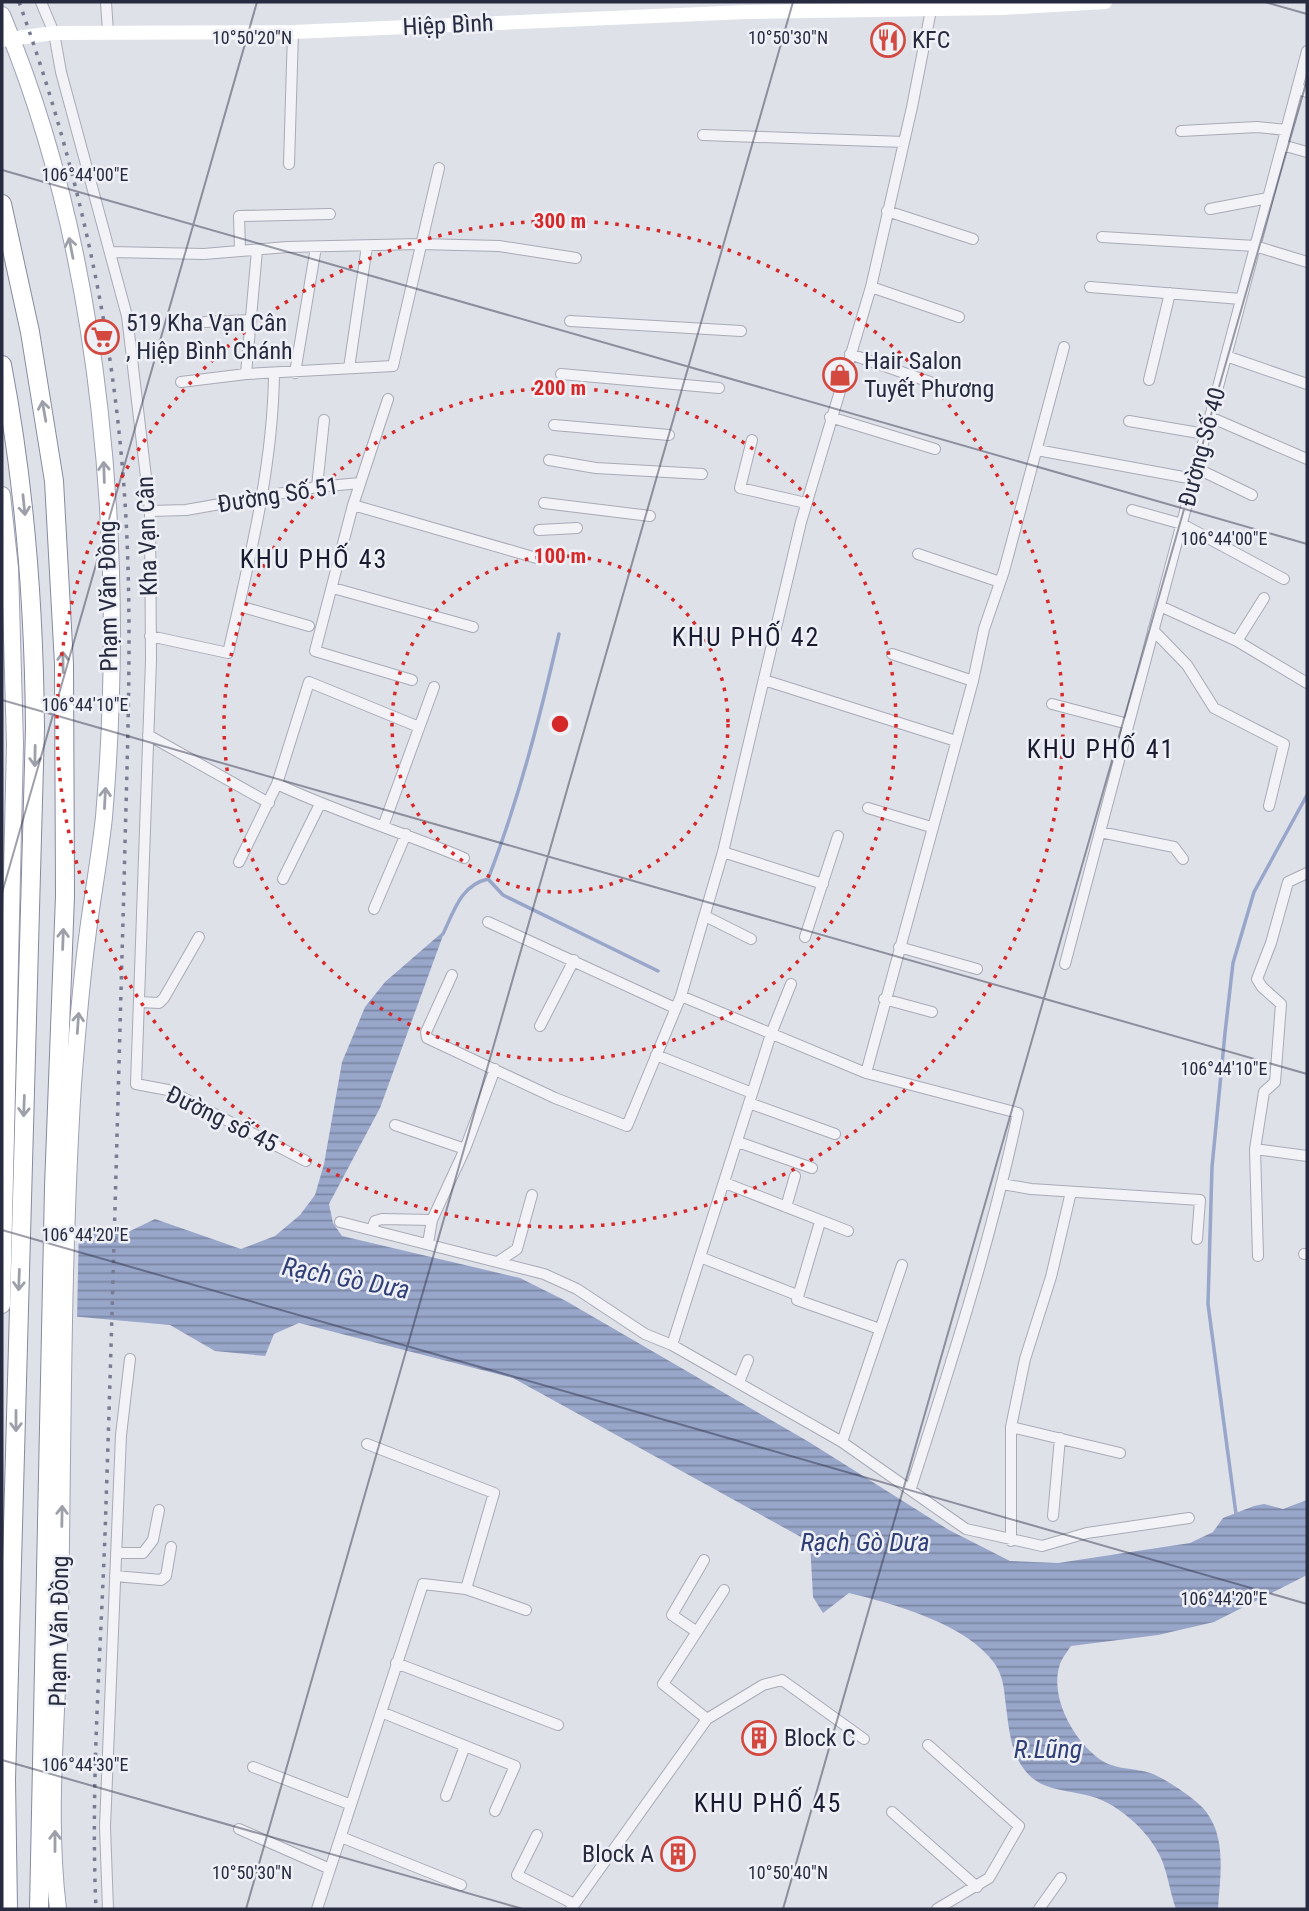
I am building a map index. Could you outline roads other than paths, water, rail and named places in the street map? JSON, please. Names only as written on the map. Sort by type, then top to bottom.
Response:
[{"type":"highway","name":"Phạm Văn Đồng","points":[[2,204],[15,254],[46,424],[61,577],[65,896],[56,1154],[60,1187],[58,1353],[38,1909]]},
{"type":"highway","points":[[2,365],[17,445],[34,635],[33,834],[13,1186]]},
{"type":"highway","name":"Phạm Văn Đồng","points":[[6,1906],[6,1780],[16,1353],[13,1186]]},
{"type":"main road","name":"Hiệp Bình","points":[[7,39],[54,33],[293,32],[746,7],[930,10],[1105,2]]},
{"type":"main road","name":"Phạm Văn Đồng","points":[[2,15],[7,39],[50,158],[68,229],[102,425],[111,675],[103,819],[79,1004],[73,1091],[60,1187]]},
{"type":"main road","points":[[2,495],[6,569],[8,743],[4,1097],[13,1186],[2,1305]]},
{"type":"main road","points":[[56,1154],[73,1091]]},
{"type":"main road","name":"Phạm Văn Đồng","points":[[58,1353],[55,1800],[58,1909]]},
{"type":"street","name":"Kha Vạn Cân","points":[[41,2],[54,33],[61,72],[127,316],[150,510],[149,735],[136,1084]]},
{"type":"street","points":[[106,2],[108,32]]},
{"type":"street","points":[[452,975],[426,1036],[555,1098],[627,1126],[681,996],[723,852],[806,503],[871,287],[930,10]]},
{"type":"street","points":[[289,164],[293,32]]},
{"type":"street","name":"Đường Số 40","points":[[1065,964],[1286,130],[1302,90],[1307,51]]},
{"type":"street","points":[[1181,131],[1258,127],[1286,130]]},
{"type":"street","points":[[703,135],[904,142]]},
{"type":"street","points":[[1282,145],[1307,152]]},
{"type":"street","points":[[181,382],[246,374],[393,366],[439,168]]},
{"type":"street","points":[[1210,208],[1268,198]]},
{"type":"street","points":[[887,211],[973,239]]},
{"type":"street","points":[[240,250],[239,216],[330,214]]},
{"type":"street","points":[[1102,237],[1255,246],[1307,262]]},
{"type":"street","points":[[111,252],[204,254],[240,250],[420,244],[499,246],[576,258]]},
{"type":"street","points":[[349,368],[368,246]]},
{"type":"street","points":[[295,373],[316,247]]},
{"type":"street","points":[[246,374],[257,250]]},
{"type":"street","points":[[871,287],[959,317]]},
{"type":"street","points":[[1090,287],[1241,299]]},
{"type":"street","points":[[1149,380],[1170,293]]},
{"type":"street","points":[[205,322],[251,320]]},
{"type":"street","points":[[570,321],[741,331]]},
{"type":"street","points":[[866,1073],[898,947],[973,681],[984,629],[1000,582],[1064,347]]},
{"type":"street","points":[[850,354],[930,382]]},
{"type":"street","points":[[1226,356],[1307,384]]},
{"type":"street","points":[[150,636],[228,653],[261,496],[274,412],[274,374]]},
{"type":"street","points":[[561,374],[719,388]]},
{"type":"street","name":"Đường Số 51","points":[[150,510],[186,510],[317,487],[360,483],[387,399]]},
{"type":"street","points":[[830,417],[934,449]]},
{"type":"street","points":[[1210,417],[1307,459]]},
{"type":"street","points":[[317,487],[324,420]]},
{"type":"street","points":[[1129,421],[1206,434]]},
{"type":"street","points":[[554,425],[669,435]]},
{"type":"street","points":[[752,440],[740,488],[806,503]]},
{"type":"street","points":[[1037,450],[1194,479]]},
{"type":"street","points":[[549,460],[596,468],[702,474]]},
{"type":"street","points":[[1196,468],[1252,495]]},
{"type":"street","points":[[360,483],[315,651],[412,680]]},
{"type":"street","points":[[544,503],[650,516]]},
{"type":"street","points":[[354,505],[540,558]]},
{"type":"street","points":[[1132,510],[1182,524],[1284,579]]},
{"type":"street","points":[[538,530],[578,528]]},
{"type":"street","points":[[918,554],[1000,582]]},
{"type":"street","points":[[333,588],[473,627]]},
{"type":"street","points":[[1237,641],[1264,598]]},
{"type":"street","points":[[239,606],[309,626]]},
{"type":"street","points":[[1160,606],[1237,641],[1307,683]]},
{"type":"street","points":[[1153,630],[1187,665],[1214,708],[1284,744],[1269,806]]},
{"type":"street","points":[[892,654],[973,681]]},
{"type":"street","points":[[764,680],[956,741]]},
{"type":"street","points":[[239,862],[277,784],[309,682],[419,727]]},
{"type":"street","points":[[384,824],[433,687]]},
{"type":"street","points":[[1052,704],[1128,724]]},
{"type":"street","points":[[149,735],[269,803]]},
{"type":"street","points":[[277,784],[320,804],[384,824],[464,858]]},
{"type":"street","points":[[283,879],[320,804]]},
{"type":"street","points":[[868,808],[931,827]]},
{"type":"street","points":[[1100,832],[1174,847],[1183,859]]},
{"type":"street","points":[[374,909],[406,834]]},
{"type":"street","points":[[805,937],[838,836]]},
{"type":"street","points":[[723,852],[823,884]]},
{"type":"street","points":[[1258,1256],[1255,1149],[1264,1092],[1275,1082],[1281,1004],[1262,988],[1257,979],[1271,943],[1288,883],[1307,873]]},
{"type":"street","points":[[705,915],[751,939]]},
{"type":"street","points":[[488,922],[675,1008]]},
{"type":"street","points":[[140,1002],[159,1003],[164,998],[199,937]]},
{"type":"street","points":[[898,947],[977,969]]},
{"type":"street","points":[[540,1026],[574,960]]},
{"type":"street","points":[[673,1345],[750,1098],[790,984]]},
{"type":"street","points":[[681,996],[866,1073],[1018,1113],[1002,1184],[952,1361],[911,1488]]},
{"type":"street","points":[[884,999],[933,1012]]},
{"type":"street","points":[[656,1055],[835,1135]]},
{"type":"street","points":[[428,1243],[432,1220],[465,1149],[495,1069]]},
{"type":"street","name":"Đường số 45","points":[[136,1084],[168,1090],[306,1161]]},
{"type":"street","points":[[396,1125],[465,1149]]},
{"type":"street","points":[[738,1142],[812,1168]]},
{"type":"street","points":[[1255,1149],[1307,1156]]},
{"type":"street","points":[[786,1207],[795,1176]]},
{"type":"street","points":[[725,1183],[848,1231]]},
{"type":"street","points":[[1002,1184],[1071,1192],[1200,1200],[1197,1239]]},
{"type":"street","points":[[1011,1541],[1011,1427],[1025,1359],[1051,1276],[1071,1192]]},
{"type":"street","points":[[499,1261],[517,1248],[532,1195]]},
{"type":"street","points":[[372,1229],[375,1221],[382,1219],[432,1220]]},
{"type":"street","points":[[340,1222],[499,1261],[544,1274],[576,1289],[645,1334],[673,1345],[842,1442],[966,1529],[1011,1541],[1042,1545],[1087,1533],[1189,1518]]},
{"type":"street","points":[[820,1222],[797,1295],[799,1302],[874,1327]]},
{"type":"street","points":[[700,1257],[797,1295]]},
{"type":"street","points":[[842,1442],[902,1265]]},
{"type":"street","points":[[108,1909],[105,1827],[115,1576],[121,1435],[130,1359]]},
{"type":"street","points":[[739,1382],[748,1360]]},
{"type":"street","points":[[1011,1427],[1120,1452]]},
{"type":"street","points":[[1053,1516],[1060,1438]]},
{"type":"street","points":[[367,1444],[494,1493],[466,1589]]},
{"type":"street","points":[[116,1553],[143,1553],[148,1548],[159,1510]]},
{"type":"street","points":[[115,1576],[161,1580],[166,1576],[171,1547]]},
{"type":"street","points":[[697,1632],[672,1615],[705,1560]]},
{"type":"street","points":[[317,1909],[349,1804],[423,1584],[466,1589],[526,1610]]},
{"type":"street","points":[[707,1719],[663,1684],[724,1590]]},
{"type":"street","points":[[396,1663],[558,1725]]},
{"type":"street","points":[[537,1835],[517,1875],[573,1907],[707,1719],[753,1690],[782,1680],[864,1739]]},
{"type":"street","points":[[381,1712],[515,1766],[495,1811]]},
{"type":"street","points":[[928,1745],[1019,1826],[989,1878],[937,1909]]},
{"type":"street","points":[[446,1796],[465,1746]]},
{"type":"street","points":[[253,1767],[349,1804]]},
{"type":"street","points":[[892,1812],[977,1887]]},
{"type":"street","points":[[239,1829],[330,1869]]},
{"type":"street","points":[[341,1837],[461,1885]]},
{"type":"street","points":[[1039,1909],[1061,1878]]},
{"type":"water","name":"Rạch Gò Dưa","points":[[445,930],[380,1108],[329,1204],[333,1223],[342,1236],[520,1278],[566,1301],[809,1442],[949,1530],[1010,1561],[1058,1563],[1190,1543],[1213,1532],[1223,1518],[1254,1506],[1264,1504],[1283,1509],[1307,1500],[1307,1575],[1214,1622],[1158,1635],[1071,1646],[1063,1657],[1057,1676],[1066,1716],[1089,1750],[1111,1765],[1146,1772],[1165,1780],[1202,1807],[1210,1818],[1219,1843],[1221,1869],[1218,1909],[1176,1909],[1161,1858],[1140,1828],[1120,1810],[1097,1798],[1047,1786],[1028,1774],[1013,1748],[999,1672],[983,1650],[967,1638],[928,1618],[849,1593],[823,1613],[813,1597],[810,1542],[513,1378],[299,1323],[274,1334],[265,1356],[215,1351],[170,1325],[2,1310],[2,1217],[124,1234],[155,1219],[241,1249],[275,1236],[300,1215],[315,1195],[324,1164],[342,1062],[365,1007],[385,982]]},
{"type":"waterway","points":[[443,934],[465,893],[479,882],[488,879],[528,758],[559,634]]},
{"type":"waterway","points":[[1236,1514],[1208,1304],[1212,1167],[1225,1033],[1233,963],[1254,892],[1307,795]]},
{"type":"waterway","points":[[488,879],[503,895],[658,971]]},
{"type":"railway","points":[[19,2],[55,112],[96,281],[115,395],[128,561],[128,724],[109,1427],[95,1758],[96,1909]]},
{"type":"place","name":"KFC","points":[[888,40]]},
{"type":"place","name":"519 Kha Vạn Cân , Hiệp Bình Chánh","points":[[102,337]]},
{"type":"place","name":"Hair Salon Tuyết Phương","points":[[840,375]]},
{"type":"place","name":"Block C","points":[[759,1738]]},
{"type":"place","name":"Block A","points":[[678,1854]]},
{"type":"district","name":"KHU PHỐ 43","points":[[314,559]]},
{"type":"district","name":"KHU PHỐ 42","points":[[746,637]]},
{"type":"district","name":"KHU PHỐ 41","points":[[1101,749]]},
{"type":"district","name":"KHU PHỐ 45","points":[[768,1803]]},
{"type":"water label","name":"R.Lũng","points":[[1048,1749]]}]
